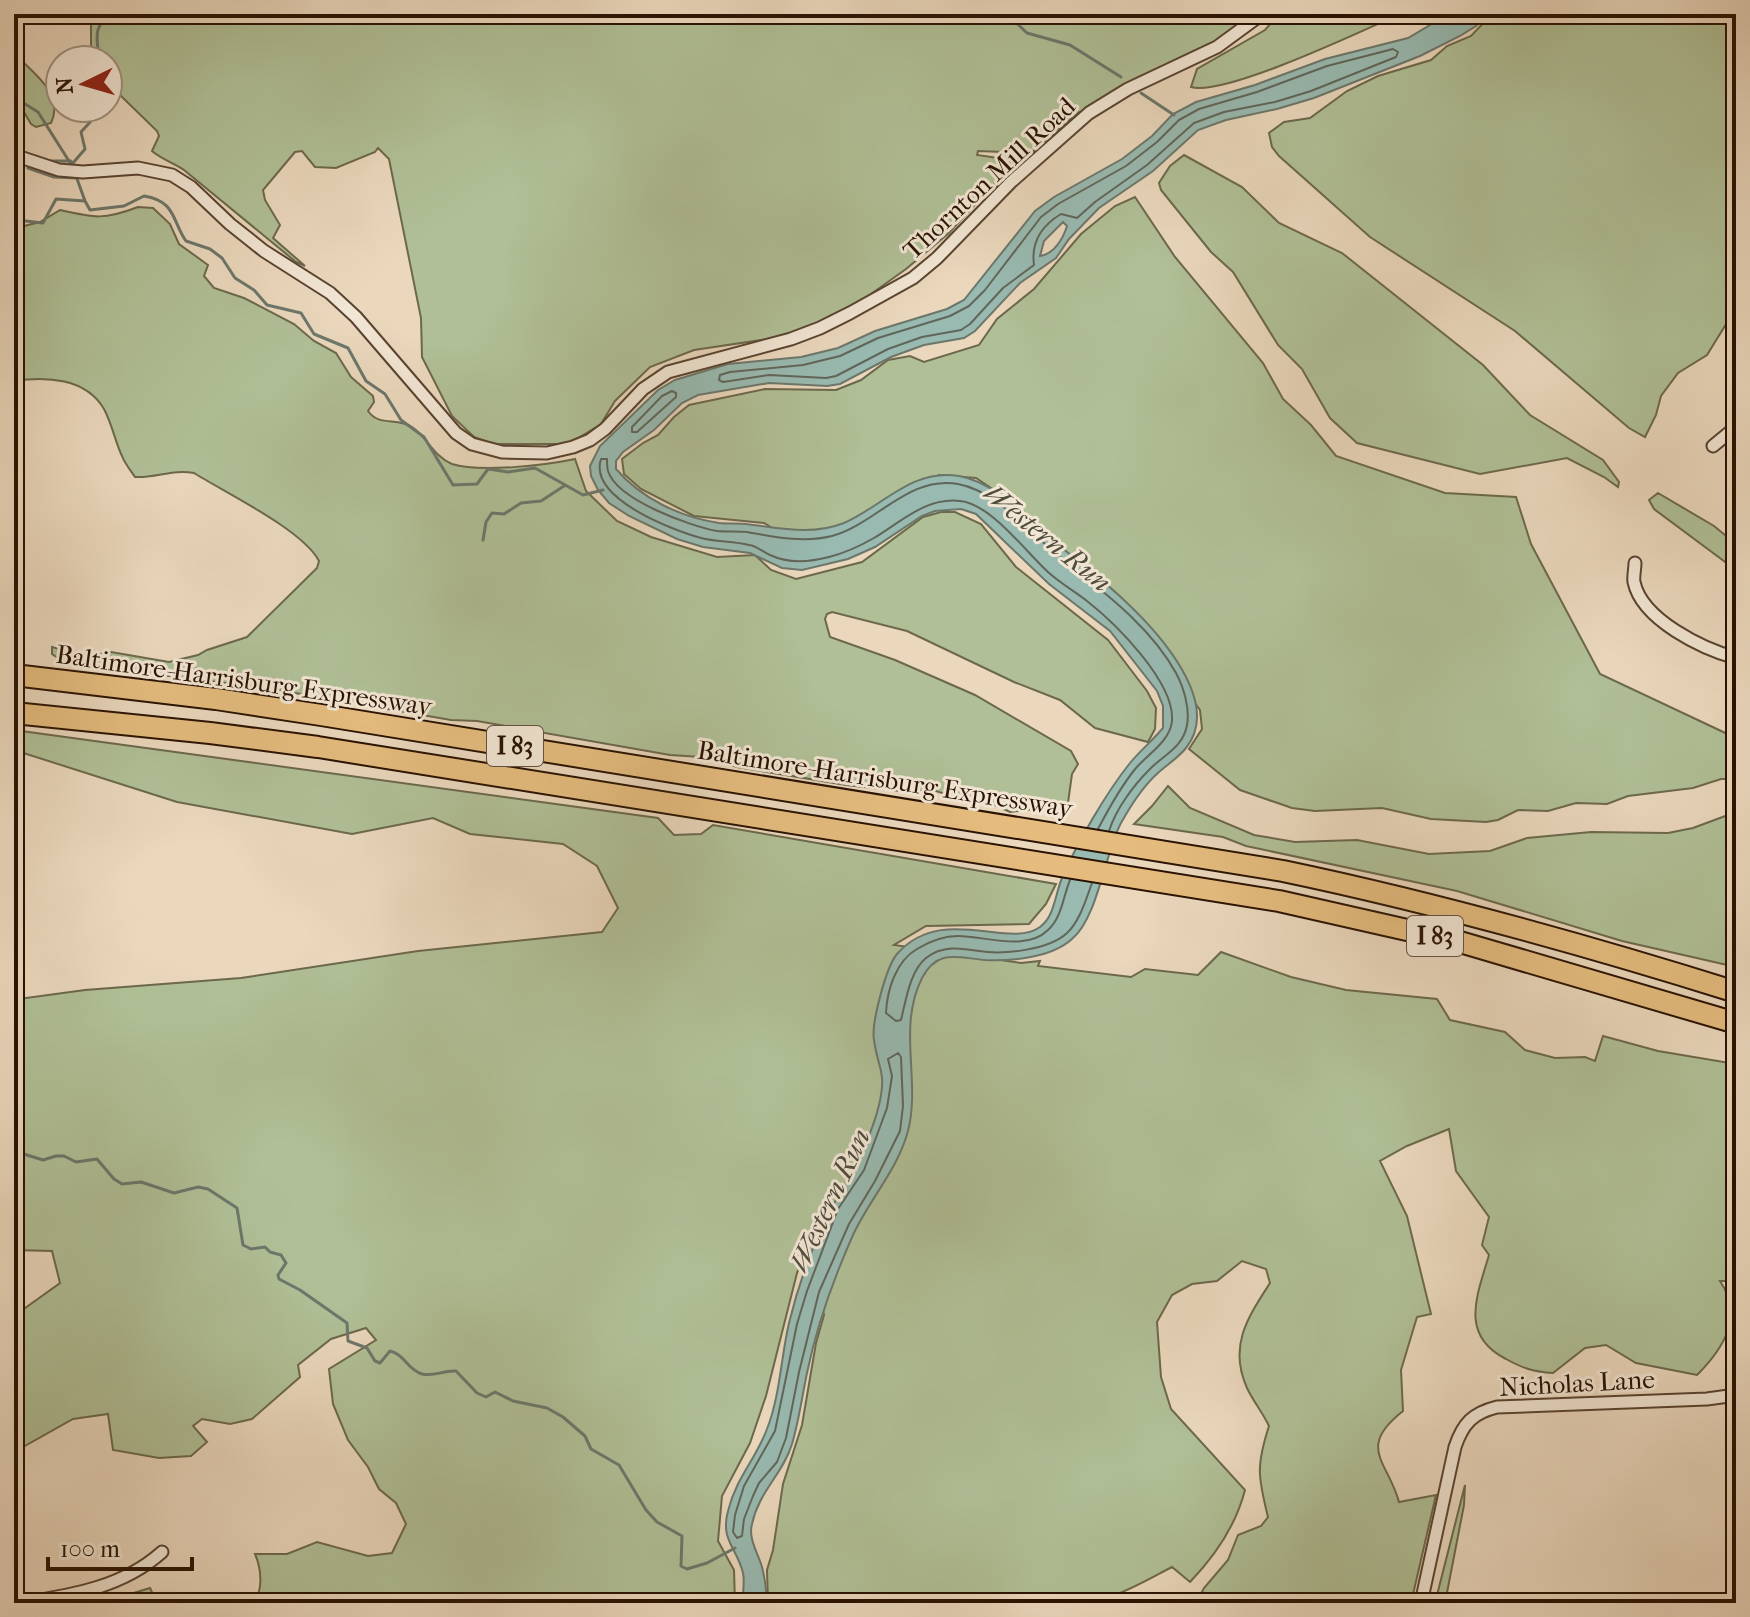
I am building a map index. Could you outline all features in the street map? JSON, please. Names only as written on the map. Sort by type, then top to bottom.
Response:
[{"type":"highway","name":"Baltimore-Harrisburg Expressway","points":[[14,675],[216,699],[1144,846],[1283,871],[1397,895],[1597,948],[1736,992]]},
{"type":"highway","name":"I 83","points":[[14,713],[180,729],[318,747],[1279,901],[1419,932],[1524,960],[1736,1023]]},
{"type":"street","name":"Thornton Mill Road","points":[[14,155],[59,170],[83,172],[138,168],[172,175],[191,187],[264,251],[330,293],[356,317],[456,433],[472,444],[502,452],[547,453],[590,440],[605,429],[643,389],[668,372],[762,348],[820,328],[913,278],[1051,144],[1089,113],[1128,89],[1217,47],[1262,14]]},
{"type":"street","points":[[1713,446],[1736,427]]},
{"type":"street","points":[[1635,563],[1634,583],[1654,614],[1677,632],[1712,651],[1736,658]]},
{"type":"street","name":"Nicholas Lane","points":[[1421,1603],[1455,1447],[1470,1417],[1497,1407],[1707,1399],[1736,1395]]},
{"type":"street","points":[[23,1603],[96,1589],[131,1575],[162,1552]]},
{"type":"green space","points":[[95,14],[1256,14],[1215,44],[1082,114],[1079,112],[1030,154],[1021,153],[1015,159],[1003,152],[978,151],[977,155],[1016,164],[949,233],[850,309],[813,326],[775,338],[694,350],[650,367],[615,401],[601,424],[572,442],[559,444],[493,444],[474,437],[452,416],[422,357],[421,318],[389,159],[378,148],[336,168],[315,167],[302,151],[295,152],[263,190],[265,200],[280,225],[273,238],[305,266],[296,262],[184,170],[152,151],[159,136],[157,131],[124,99],[124,44],[91,44],[91,18]]},
{"type":"green space","points":[[1279,14],[1400,14],[1262,73],[1208,87],[1191,87],[1197,69],[1265,30]]},
{"type":"green space","points":[[1492,14],[1736,14],[1736,308],[1707,355],[1678,373],[1661,396],[1645,437],[1629,428],[1515,331],[1370,237],[1272,147],[1269,133],[1284,122],[1310,118],[1347,91],[1378,76],[1431,60],[1447,46],[1471,36]]},
{"type":"green space","points":[[14,54],[44,84],[44,124],[47,124],[36,127],[31,124],[14,95]]},
{"type":"green space","points":[[1184,155],[1242,187],[1279,223],[1342,253],[1483,365],[1530,415],[1603,460],[1619,482],[1618,487],[1567,458],[1480,474],[1357,443],[1330,418],[1302,369],[1278,345],[1233,272],[1211,252],[1161,190],[1159,183],[1170,166]]},
{"type":"green space","points":[[1135,197],[1175,257],[1263,363],[1283,399],[1311,425],[1336,456],[1445,493],[1516,497],[1531,544],[1600,674],[1736,738],[1736,779],[1628,796],[1607,804],[1576,803],[1548,811],[1518,810],[1486,822],[1431,819],[1382,808],[1315,811],[1292,808],[1240,790],[1189,749],[1202,729],[1200,710],[1160,655],[1000,494],[976,478],[939,475],[887,499],[846,526],[787,537],[764,523],[694,516],[641,489],[624,474],[622,459],[658,435],[689,405],[765,389],[836,390],[861,380],[888,360],[910,356],[924,362],[979,345],[997,319],[1034,289],[1081,234],[1115,206]]},
{"type":"green space","points":[[138,207],[153,208],[170,224],[179,244],[208,265],[204,276],[214,288],[244,298],[294,324],[314,341],[336,353],[351,377],[373,396],[374,402],[368,411],[372,416],[412,427],[440,457],[452,464],[496,468],[575,459],[586,491],[617,521],[651,537],[717,557],[755,555],[771,570],[796,579],[862,562],[923,517],[955,512],[981,524],[1016,567],[1108,640],[1147,691],[1156,708],[1155,729],[1148,742],[1095,728],[1060,700],[1014,682],[907,631],[832,612],[825,619],[830,637],[895,660],[975,695],[1071,751],[1078,764],[1072,774],[1067,810],[1044,808],[1010,812],[988,802],[966,801],[936,791],[846,785],[737,767],[701,757],[670,755],[266,688],[112,669],[59,658],[52,654],[52,647],[70,652],[94,655],[111,652],[169,662],[247,637],[317,568],[319,561],[310,549],[281,525],[194,473],[135,477],[123,459],[104,409],[87,391],[52,379],[14,381],[14,233],[20,227],[40,222],[60,210],[99,216]]},
{"type":"green space","points":[[1658,493],[1714,526],[1736,544],[1736,570],[1654,509],[1649,500]]},
{"type":"green space","points":[[14,730],[658,818],[674,835],[701,834],[713,825],[1056,884],[1046,904],[1029,924],[926,926],[894,945],[1021,963],[1040,961],[1038,966],[1131,977],[1145,969],[1198,975],[1221,952],[1291,977],[1346,990],[1437,999],[1450,1020],[1505,1032],[1525,1050],[1555,1058],[1585,1057],[1595,1061],[1603,1036],[1658,1051],[1736,1064],[1736,1281],[1720,1281],[1730,1307],[1728,1331],[1715,1354],[1697,1375],[1636,1363],[1606,1345],[1585,1348],[1553,1373],[1523,1367],[1491,1349],[1482,1338],[1475,1313],[1489,1255],[1482,1245],[1489,1217],[1456,1171],[1449,1129],[1380,1161],[1407,1216],[1431,1314],[1417,1317],[1401,1370],[1403,1411],[1389,1424],[1378,1445],[1379,1455],[1399,1502],[1436,1495],[1411,1603],[1196,1603],[1204,1588],[1228,1560],[1238,1535],[1261,1526],[1268,1517],[1260,1472],[1269,1426],[1247,1388],[1239,1359],[1243,1332],[1270,1283],[1266,1269],[1242,1261],[1217,1281],[1192,1284],[1172,1295],[1157,1322],[1161,1377],[1171,1409],[1245,1490],[1224,1539],[1190,1582],[1172,1567],[1112,1596],[1080,1603],[1046,1600],[1045,1603],[768,1603],[767,1570],[783,1484],[802,1425],[824,1315],[809,1244],[797,1273],[766,1396],[750,1443],[722,1496],[718,1541],[734,1570],[735,1603],[253,1603],[259,1592],[260,1579],[255,1554],[287,1554],[317,1542],[368,1556],[392,1553],[406,1524],[396,1503],[379,1489],[368,1467],[348,1440],[333,1404],[329,1369],[376,1340],[366,1328],[331,1339],[298,1365],[300,1377],[252,1419],[230,1424],[202,1419],[193,1426],[207,1442],[191,1456],[159,1458],[113,1450],[108,1414],[73,1419],[14,1452],[14,1316],[60,1283],[52,1251],[14,1250],[14,994],[19,999],[85,990],[241,978],[418,951],[602,932],[618,908],[597,866],[563,844],[470,834],[433,818],[352,834],[177,802],[14,750]]},
{"type":"green space","points":[[1168,786],[1190,808],[1254,835],[1295,842],[1357,840],[1429,854],[1490,851],[1527,838],[1591,832],[1668,833],[1693,828],[1736,812],[1736,967],[1622,941],[1457,891],[1246,846],[1223,837],[1134,824]]},
{"type":"green space","points":[[1465,1485],[1445,1603],[1435,1603]]},
{"type":"green space","points":[[150,1588],[157,1603],[101,1603]]},
{"type":"water","name":"Western Run","points":[[1442,14],[1461,14],[1461,20],[1476,14],[1487,14],[1476,26],[1420,56],[1314,98],[1198,130],[1153,171],[1099,208],[1069,239],[1056,258],[1020,283],[975,331],[964,338],[924,345],[891,357],[840,384],[769,383],[698,395],[682,403],[616,461],[616,469],[626,480],[650,498],[676,511],[719,523],[795,530],[820,529],[844,523],[898,490],[927,478],[959,476],[987,486],[1108,586],[1153,630],[1181,668],[1197,710],[1195,730],[1186,748],[1148,783],[1121,823],[1095,901],[1081,929],[1072,939],[1053,950],[1019,959],[949,957],[935,962],[922,978],[911,1016],[912,1093],[908,1131],[897,1158],[853,1235],[839,1269],[816,1337],[792,1444],[755,1512],[751,1535],[763,1572],[766,1603],[742,1603],[744,1576],[726,1529],[728,1511],[771,1416],[789,1323],[809,1257],[874,1123],[882,1085],[874,1040],[875,1022],[884,983],[893,961],[915,939],[934,932],[954,929],[1010,934],[1027,933],[1040,927],[1052,911],[1068,864],[1102,803],[1130,763],[1163,728],[1163,706],[1157,691],[1110,631],[1049,584],[976,514],[961,509],[935,511],[922,516],[875,547],[848,559],[802,570],[782,568],[750,553],[703,547],[677,539],[629,516],[609,503],[598,490],[590,466],[600,446],[658,390],[675,380],[728,364],[801,357],[838,348],[875,331],[947,309],[964,300],[1035,211],[1122,159],[1152,136],[1173,114],[1196,102],[1255,85],[1325,59],[1408,38]],"holes":[[[1063,222],[1067,226],[1057,245],[1040,256],[1044,241]]]},
{"type":"waterway","points":[[98,44],[99,27],[108,14]]},
{"type":"waterway","points":[[1007,14],[1027,33],[1070,45],[1121,77]]},
{"type":"waterway","points":[[1141,93],[1174,115]]},
{"type":"waterway","points":[[14,97],[38,112],[74,169]]},
{"type":"waterway","points":[[73,163],[85,149],[81,132],[88,124]]},
{"type":"waterway","points":[[47,161],[71,161]]},
{"type":"waterway","points":[[28,168],[54,177],[77,178]]},
{"type":"waterway","points":[[76,176],[90,210],[124,206],[144,196],[162,202],[172,213],[186,241],[210,249],[222,258],[235,278],[254,290],[267,305],[301,313],[314,334],[348,348],[366,381],[385,394],[401,420],[424,437],[453,485],[477,484],[488,469],[508,472],[535,468],[583,495],[603,490]]},
{"type":"waterway","points":[[14,228],[17,220],[43,223],[56,199],[85,201]]},
{"type":"waterway","points":[[483,540],[486,522],[492,513],[504,514],[521,503],[541,501],[564,486]]},
{"type":"waterway","points":[[14,1151],[43,1160],[56,1156],[76,1162],[97,1159],[122,1184],[141,1182],[174,1193],[198,1187],[208,1189],[237,1208],[243,1245],[251,1249],[265,1247],[281,1255],[286,1263],[278,1275],[279,1279],[347,1323],[348,1341],[367,1348],[375,1361],[380,1363],[390,1351],[422,1374],[456,1371],[477,1393],[486,1397],[495,1392],[513,1401],[547,1408],[563,1417],[585,1436],[591,1449],[619,1465],[646,1510],[657,1522],[682,1536],[681,1566],[687,1569],[707,1563],[735,1548]]}]
